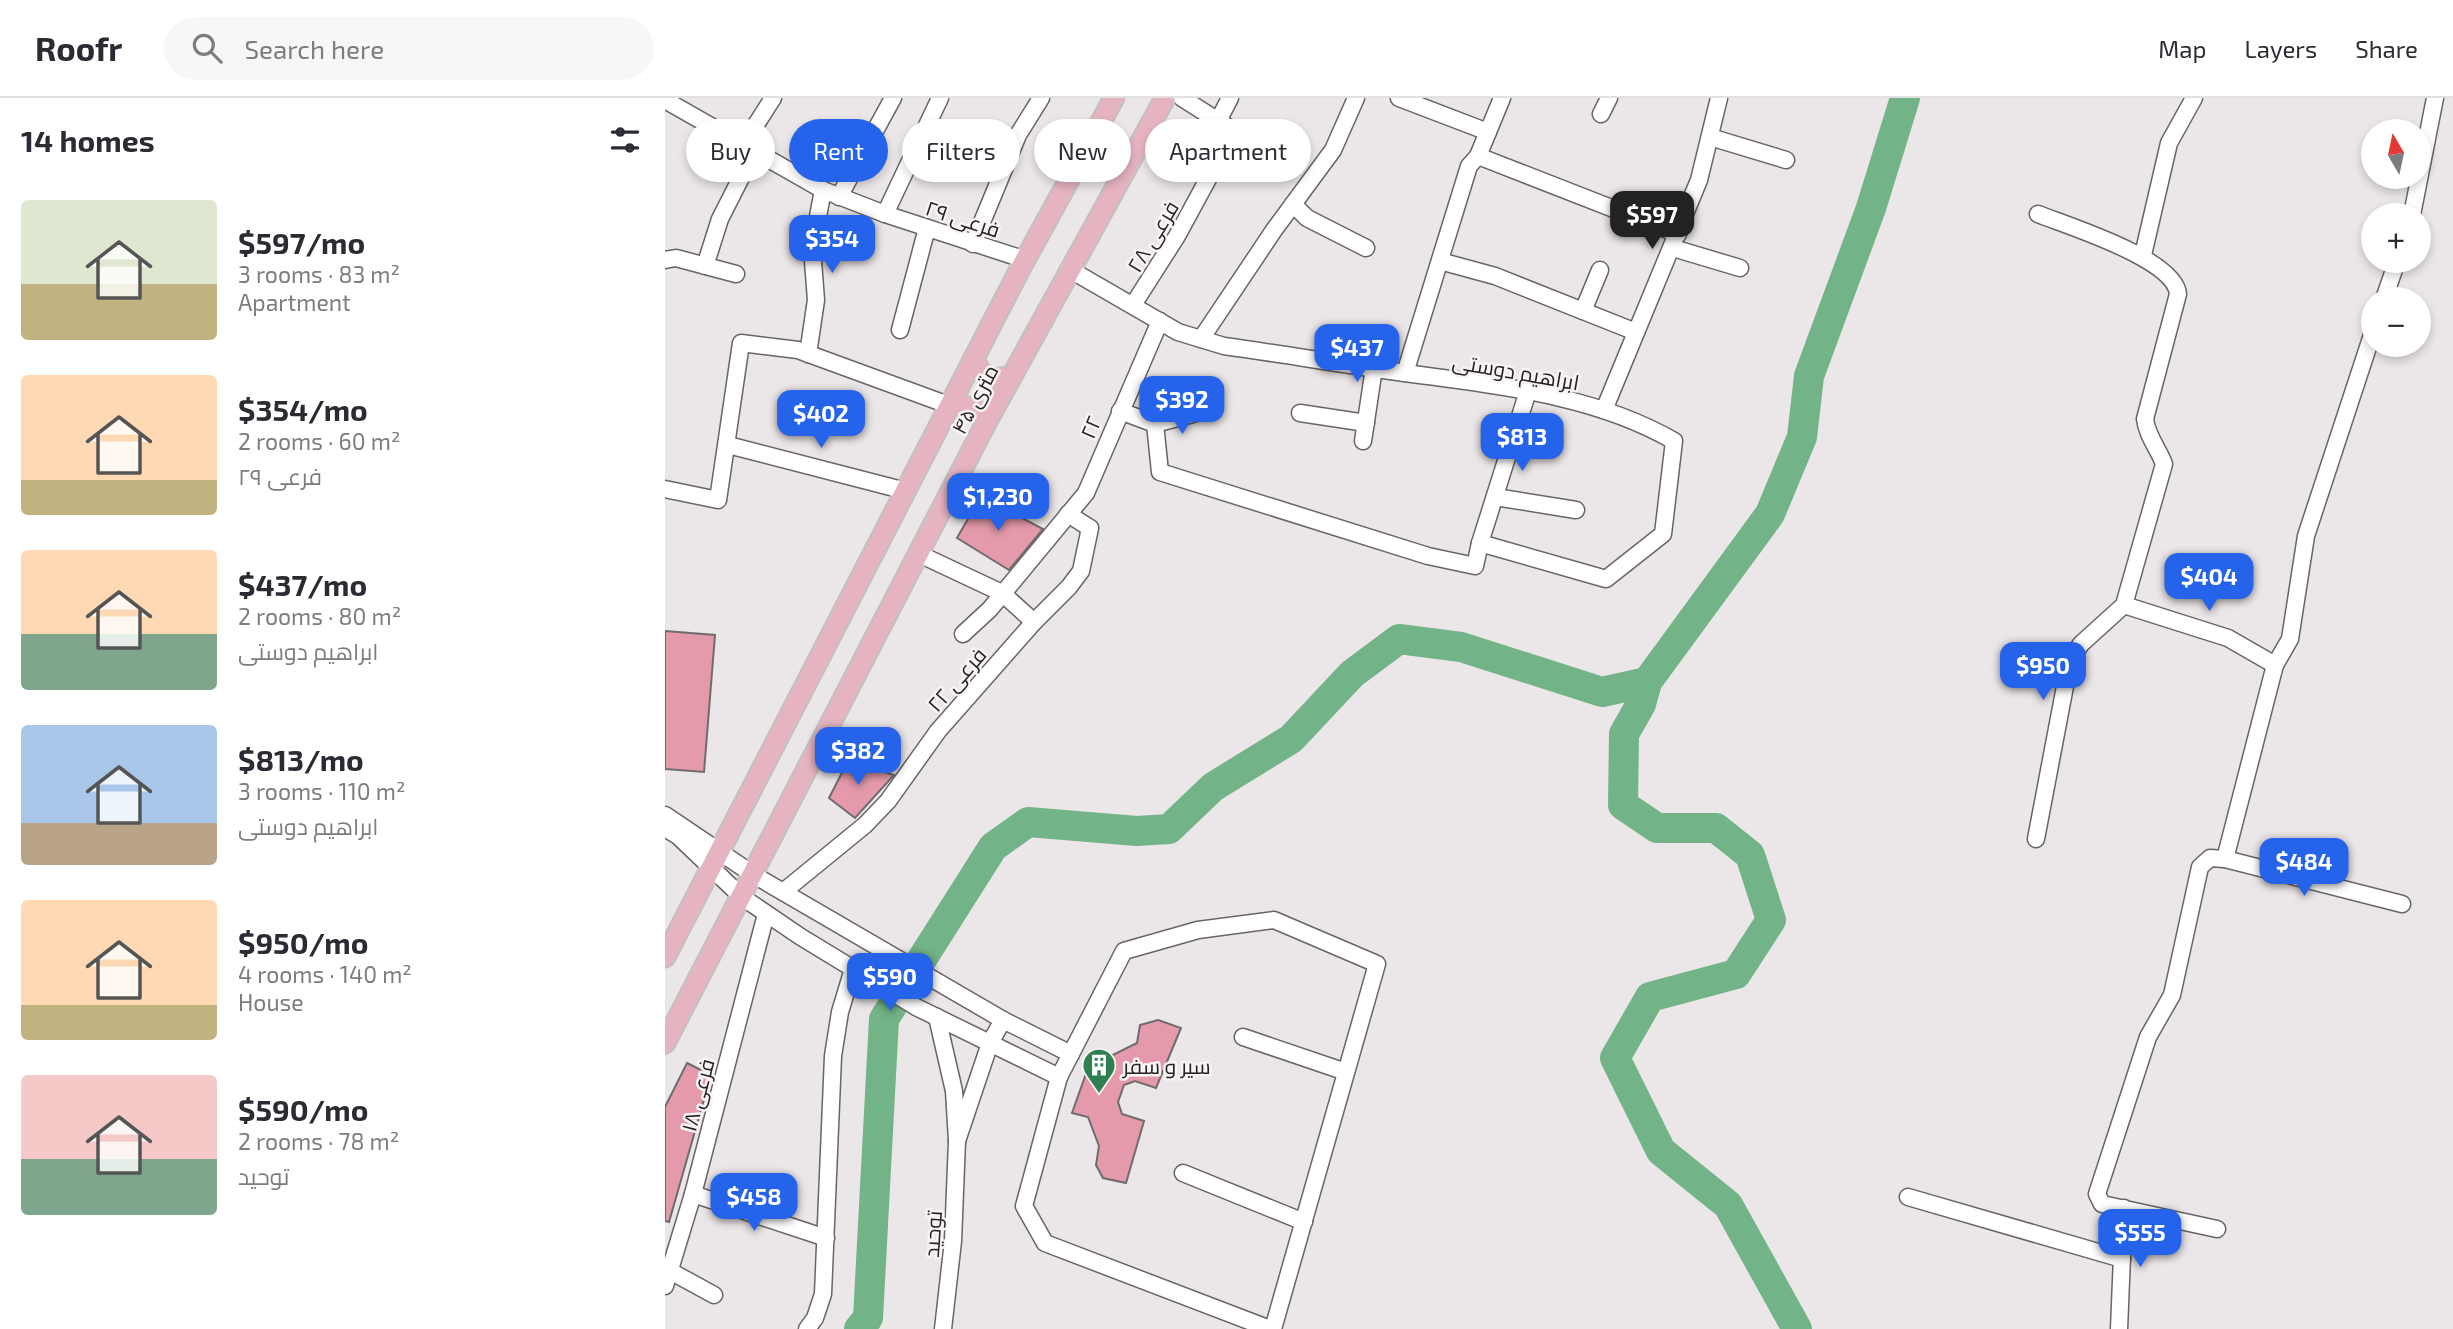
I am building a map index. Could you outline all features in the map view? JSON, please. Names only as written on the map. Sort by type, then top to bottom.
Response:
[{"type":"main road","name":"۴۵ متری","points":[[665,957],[974,358],[1114,98]]},
{"type":"main road","name":"۴۵ متری","points":[[742,897],[985,425],[1165,98]]},
{"type":"main road","points":[[974,358],[980,372],[990,379],[1012,376]]},
{"type":"main road","points":[[951,406],[974,408],[983,416],[985,425]]},
{"type":"main road","points":[[665,1043],[742,897]]},
{"type":"street","points":[[763,119],[773,98]]},
{"type":"street","points":[[839,197],[893,98]]},
{"type":"street","points":[[885,214],[940,98]]},
{"type":"street","points":[[973,244],[1019,135],[1041,98]]},
{"type":"street","points":[[1182,98],[1215,119]]},
{"type":"street","points":[[1219,119],[1230,98]]},
{"type":"street","points":[[1201,339],[1333,150],[1356,98]]},
{"type":"street","points":[[1399,98],[1488,132]]},
{"type":"street","points":[[1405,373],[1469,166],[1478,156],[1502,98]]},
{"type":"street","points":[[1601,114],[1609,98]]},
{"type":"street","points":[[1604,410],[1675,241],[1710,137],[1719,98]]},
{"type":"street","points":[[2143,255],[2169,143],[2194,98]]},
{"type":"street","points":[[2414,203],[2435,98]]},
{"type":"street","name":"فرعی ۲۹","points":[[665,100],[698,119]]},
{"type":"street","points":[[1710,137],[1786,160]]},
{"type":"street","points":[[1478,156],[1740,268]]},
{"type":"street","name":"فرعی ۲۹","points":[[775,164],[823,191],[1026,260]]},
{"type":"street","points":[[705,266],[735,182]]},
{"type":"street","name":"فرعی ۲۸","points":[[1133,305],[1177,236],[1206,182]]},
{"type":"street","points":[[808,354],[816,300],[812,248],[823,191]]},
{"type":"street","points":[[1293,204],[1307,218],[1366,248]]},
{"type":"street","points":[[2036,839],[2070,660],[2081,644],[2125,605],[2164,464],[2159,449],[2147,432],[2145,419],[2178,294],[2173,282],[2143,255],[2038,214]]},
{"type":"street","points":[[900,330],[927,228]]},
{"type":"street","points":[[665,260],[676,258],[736,274]]},
{"type":"street","points":[[1440,261],[1495,276],[1636,332]]},
{"type":"street","name":"ابراهیم دوستی","points":[[1069,269],[1178,332],[1201,339],[1224,345],[1528,391],[1604,410],[1674,441],[1663,534],[1606,579],[1480,543]]},
{"type":"street","points":[[1583,311],[1600,270]]},
{"type":"street","name":"۲۲","points":[[963,634],[1002,593],[1086,493],[1160,321]]},
{"type":"street","points":[[665,489],[718,500],[741,343],[798,349],[951,406]]},
{"type":"street","points":[[2225,859],[2275,665],[2290,639],[2306,536],[2365,357]]},
{"type":"street","points":[[1363,441],[1374,368]]},
{"type":"street","points":[[1154,424],[1160,472],[1428,556],[1475,566],[1528,391]]},
{"type":"street","points":[[1120,411],[1154,424],[1200,412]]},
{"type":"street","points":[[1300,413],[1366,423]]},
{"type":"street","points":[[727,445],[906,491]]},
{"type":"street","points":[[1495,497],[1576,510]]},
{"type":"street","name":"فرعی ۲۲","points":[[783,892],[865,825],[888,800],[938,731],[1034,622],[1069,587],[1081,570],[1090,528],[1068,514]]},
{"type":"street","points":[[919,554],[1002,593],[1034,622]]},
{"type":"street","points":[[2125,605],[2228,638],[2275,665]]},
{"type":"street","points":[[665,815],[714,858],[742,897],[766,914],[916,1007],[1059,1076]]},
{"type":"street","points":[[665,828],[714,858],[754,875],[1003,1020],[1071,1054]]},
{"type":"street","points":[[2217,1229],[2102,1204],[2097,1194],[2148,1037],[2172,995],[2200,867],[2210,858],[2225,859],[2402,904]]},
{"type":"street","name":"فرعی ۱۸","points":[[667,1279],[693,1194],[766,914]]},
{"type":"street","points":[[1273,920],[1377,964],[1346,1072],[1272,1329],[1045,1243],[1024,1206],[1059,1076],[1124,951],[1198,930],[1273,920]]},
{"type":"street","points":[[807,1329],[815,1318],[823,1294],[833,1056],[840,1012],[853,969]]},
{"type":"street","points":[[937,1017],[954,1091],[957,1141]]},
{"type":"street","points":[[957,1141],[990,1043],[1003,1020]]},
{"type":"street","points":[[1243,1037],[1346,1072]]},
{"type":"street","name":"توحید","points":[[943,1329],[953,1241],[957,1141]]},
{"type":"street","points":[[1183,1173],[1304,1222]]},
{"type":"street","points":[[693,1194],[826,1238]]},
{"type":"street","points":[[1908,1198],[2122,1259]]},
{"type":"street","points":[[2119,1329],[2124,1208]]},
{"type":"street","points":[[667,1279],[714,1295]]},
{"type":"building","points":[[981,496],[1043,529],[1009,570],[957,538]]},
{"type":"building","points":[[665,631],[715,635],[704,772],[665,769]]},
{"type":"building","points":[[848,761],[894,775],[855,818],[829,798]]},
{"type":"building","name":"سیر و سفر","points":[[1158,1020],[1181,1028],[1156,1088],[1135,1081],[1124,1085],[1118,1102],[1122,1114],[1144,1121],[1126,1183],[1103,1178],[1096,1165],[1099,1146],[1088,1117],[1072,1113],[1093,1054],[1107,1058],[1137,1043],[1140,1025]]},
{"type":"building","points":[[687,1063],[711,1075],[669,1222],[665,1221],[665,1107]]},
{"type":"waterway","points":[[859,1329],[868,1318],[884,1019],[993,847],[1028,822],[1137,831],[1169,829],[1213,787],[1291,739],[1352,674],[1399,639],[1461,647],[1602,692],[1647,682],[1770,514],[1802,437],[1809,376],[1871,208],[1905,98]]},
{"type":"waterway","points":[[1647,682],[1641,704],[1624,734],[1623,805],[1657,828],[1716,828],[1750,855],[1771,920],[1736,974],[1650,997],[1615,1058],[1661,1151],[1728,1205],[1797,1329]]},
{"type":"place","name":"سیر و سفر","points":[[1099,1095]]}]
